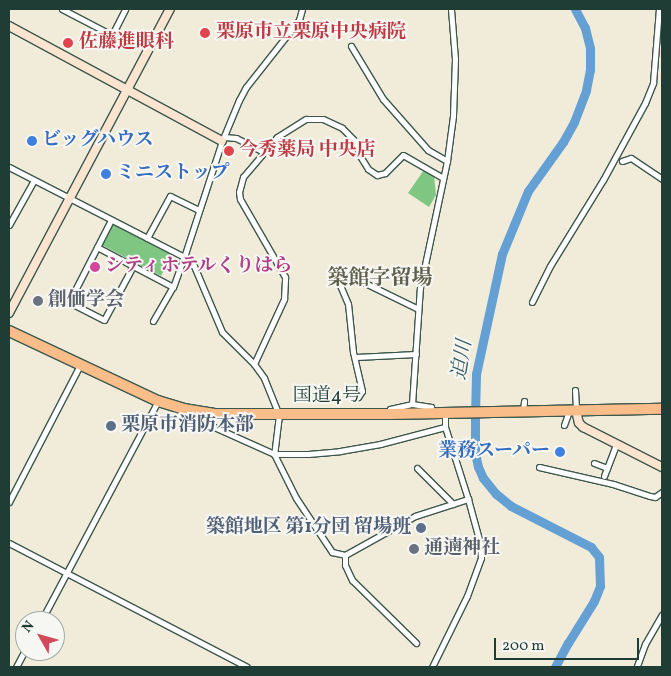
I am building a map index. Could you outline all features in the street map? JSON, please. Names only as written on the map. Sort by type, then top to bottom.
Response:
[{"type":"highway","name":"国道4号","points":[[9,331],[158,401],[184,409],[215,414],[447,413],[506,411],[523,406],[572,410],[662,409]]},
{"type":"street","points":[[62,9],[112,35],[125,9]]},
{"type":"street","points":[[9,313],[170,9]]},
{"type":"street","points":[[153,321],[172,287],[184,257],[223,139],[246,87],[299,20],[302,9]]},
{"type":"street","points":[[412,404],[420,288],[447,161],[454,116],[455,59],[451,9]]},
{"type":"street","points":[[532,302],[550,266],[603,180],[645,103],[653,83],[661,23],[659,9]]},
{"type":"street","points":[[9,26],[223,139],[236,138],[264,152]]},
{"type":"street","points":[[351,46],[383,98],[428,150],[447,161]]},
{"type":"street","points":[[254,364],[279,312],[286,289],[285,276],[240,200],[240,185],[243,177],[277,137],[306,120],[323,120],[342,128],[355,141],[360,156],[368,169],[377,175],[385,173],[403,155],[443,178]]},
{"type":"street","points":[[622,161],[631,158],[662,179]]},
{"type":"street","points":[[9,166],[184,257],[194,266],[222,332],[254,364],[264,378],[279,415],[274,454],[296,498],[332,552],[345,555],[415,516],[468,499]]},
{"type":"street","points":[[9,225],[34,180]]},
{"type":"street","points":[[147,238],[170,196],[198,210]]},
{"type":"street","points":[[111,220],[69,302],[104,320],[133,266]]},
{"type":"street","points":[[97,247],[172,287]]},
{"type":"street","points":[[358,396],[362,391],[356,357],[353,352],[348,304],[338,280],[363,282],[418,309]]},
{"type":"street","points":[[356,357],[416,354]]},
{"type":"street","points":[[9,502],[80,365]]},
{"type":"street","points":[[564,425],[572,410],[575,390]]},
{"type":"street","points":[[46,611],[158,401]]},
{"type":"street","points":[[390,414],[390,409],[412,404],[431,407],[432,413]]},
{"type":"street","points":[[184,409],[194,418],[274,454],[308,454],[340,451],[380,444],[445,427]]},
{"type":"street","points":[[572,410],[581,426],[662,467]]},
{"type":"street","points":[[432,667],[467,596],[481,558],[480,544],[468,499],[445,427],[447,413]]},
{"type":"street","points":[[604,476],[616,444]]},
{"type":"street","points":[[594,463],[607,468]]},
{"type":"street","points":[[540,467],[613,484],[650,496],[655,497],[662,492]]},
{"type":"street","points":[[417,468],[453,504]]},
{"type":"street","points":[[9,542],[247,667]]},
{"type":"street","points":[[345,555],[345,565],[352,580],[416,643]]},
{"type":"street","points":[[637,666],[645,644],[662,614]]},
{"type":"green space","points":[[424,170],[434,176],[436,195],[429,207],[408,193]]},
{"type":"green space","points":[[113,224],[172,255],[161,276],[102,245]]},
{"type":"waterway","name":"迫川","points":[[555,667],[594,601],[600,586],[599,557],[591,547],[511,506],[496,494],[483,478],[475,453],[476,374],[502,254],[528,191],[563,142],[574,122],[586,90],[590,70],[590,48],[585,28],[575,9]]},
{"type":"place","name":"栗原市立栗原中央病院","points":[[205,33]]},
{"type":"place","name":"佐藤進眼科","points":[[68,43]]},
{"type":"place","name":"ビッグハウス","points":[[32,141]]},
{"type":"place","name":"今秀薬局 中央店","points":[[229,151]]},
{"type":"place","name":"ミニストップ","points":[[106,174]]},
{"type":"place","name":"シティホテルくりはら","points":[[95,267]]},
{"type":"place","name":"創価学会","points":[[38,301]]},
{"type":"place","name":"栗原市消防本部","points":[[111,426]]},
{"type":"place","name":"業務スーパー","points":[[560,452]]},
{"type":"place","name":"築館地区 第1分団 留場班","points":[[421,528]]},
{"type":"place","name":"通遖神社","points":[[414,549]]},
{"type":"district","name":"築館字留場","points":[[380,279]]}]
